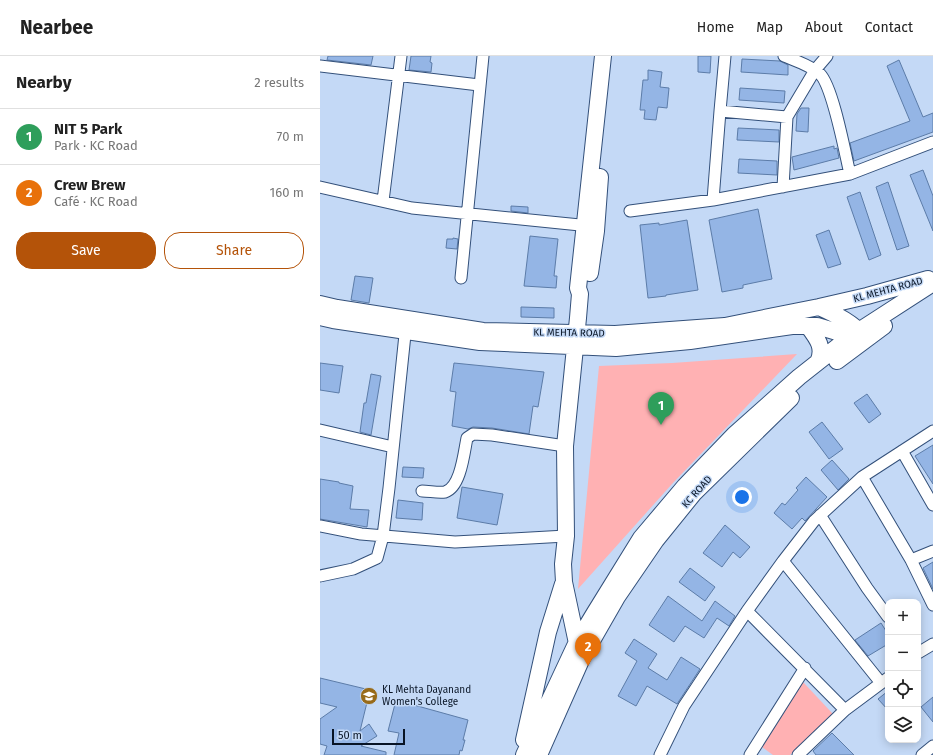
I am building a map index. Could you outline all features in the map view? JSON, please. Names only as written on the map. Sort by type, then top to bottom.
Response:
[{"type":"street","points":[[321,56],[320,67],[479,85]]},
{"type":"street","points":[[383,201],[401,56]]},
{"type":"street","points":[[461,278],[483,56]]},
{"type":"street","points":[[579,651],[564,582],[563,564],[566,536],[565,446],[580,294],[587,290],[590,226],[603,56]]},
{"type":"street","points":[[590,226],[600,166],[614,56]]},
{"type":"street","points":[[713,200],[725,56]]},
{"type":"street","points":[[784,56],[815,70],[821,75],[832,96],[850,174]]},
{"type":"street","points":[[783,187],[787,117],[815,70],[827,56]]},
{"type":"street","points":[[720,111],[787,117]]},
{"type":"street","points":[[630,212],[713,200],[850,174],[933,142]]},
{"type":"street","points":[[320,187],[412,208],[590,226]]},
{"type":"street","name":"KL MEHTA ROAD","points":[[576,340],[615,334],[725,326],[867,296],[933,278]]},
{"type":"street","points":[[524,755],[641,538],[685,486],[734,435],[799,377],[818,362],[858,338],[933,282]]},
{"type":"street","name":"KC ROAD","points":[[538,755],[579,651],[656,540],[694,493],[793,396],[858,338],[878,330],[933,296]]},
{"type":"street","name":"KL MEHTA ROAD","points":[[320,304],[406,325]]},
{"type":"street","points":[[819,307],[839,316],[858,338]]},
{"type":"street","name":"KL MEHTA ROAD","points":[[320,317],[576,340],[616,348],[690,341],[792,326],[817,326],[858,338]]},
{"type":"street","points":[[320,576],[353,569],[377,558],[383,536],[406,325]]},
{"type":"street","points":[[808,326],[817,337],[821,345],[821,356],[818,362]]},
{"type":"street","points":[[320,430],[393,447]]},
{"type":"street","points":[[660,755],[684,706],[747,611],[814,521],[862,477],[933,431]]},
{"type":"street","points":[[422,491],[445,492],[453,486],[459,474],[467,438],[473,434],[492,435],[565,446]]},
{"type":"street","points":[[902,451],[933,505]]},
{"type":"street","points":[[862,477],[911,560],[933,605]]},
{"type":"street","points":[[820,515],[867,588],[885,613]]},
{"type":"street","points":[[320,526],[361,534],[455,542],[566,536]]},
{"type":"street","points":[[911,560],[933,551]]},
{"type":"street","points":[[783,561],[885,680],[845,710],[798,755]]},
{"type":"street","points":[[521,755],[548,632],[564,582]]},
{"type":"street","points":[[747,611],[845,710]]},
{"type":"street","points":[[921,651],[933,644]]},
{"type":"street","points":[[750,755],[805,668]]},
{"type":"street","points":[[922,755],[933,746]]},
{"type":"shaded area","points":[[797,354],[672,484],[578,589],[599,366],[672,363]]},
{"type":"shaded area","points":[[803,682],[833,714],[790,755],[773,755],[762,747]]},
{"type":"building","points":[[328,56],[373,56],[371,65],[327,60]]},
{"type":"building","points":[[411,56],[431,56],[431,72],[409,70]]},
{"type":"building","points":[[698,56],[711,56],[710,73],[698,72]]},
{"type":"building","points":[[742,59],[780,61],[788,65],[788,75],[741,72]]},
{"type":"building","points":[[899,60],[923,117],[933,113],[933,132],[854,161],[850,143],[910,121],[887,66]]},
{"type":"building","points":[[648,70],[662,72],[660,87],[669,88],[667,108],[658,107],[656,120],[644,119],[645,110],[640,110],[643,80],[648,80]]},
{"type":"building","points":[[740,88],[785,91],[784,103],[739,100]]},
{"type":"building","points":[[801,108],[809,108],[808,132],[796,131],[797,114]]},
{"type":"building","points":[[738,128],[779,130],[779,142],[737,140]]},
{"type":"building","points":[[834,146],[834,149],[837,148],[839,158],[794,170],[792,157]]},
{"type":"building","points":[[739,159],[777,161],[777,175],[738,173]]},
{"type":"building","points":[[923,170],[933,196],[933,231],[910,175]]},
{"type":"building","points":[[888,182],[909,246],[897,250],[876,187]]},
{"type":"building","points":[[860,192],[881,255],[869,260],[847,197]]},
{"type":"building","points":[[511,206],[528,207],[528,213],[511,211]]},
{"type":"building","points":[[758,209],[772,279],[743,285],[743,288],[722,292],[709,220]]},
{"type":"building","points":[[687,220],[698,290],[648,298],[640,225],[659,223],[659,225]]},
{"type":"building","points":[[829,230],[841,264],[828,268],[816,235]]},
{"type":"building","points":[[530,236],[558,239],[554,276],[557,276],[556,288],[524,286]]},
{"type":"building","points":[[447,239],[458,239],[457,249],[446,248]]},
{"type":"building","points":[[355,276],[373,278],[369,303],[351,300]]},
{"type":"building","points":[[521,307],[554,308],[554,318],[521,317]]},
{"type":"building","points":[[320,363],[343,366],[339,393],[320,390]]},
{"type":"building","points":[[454,363],[544,372],[538,407],[533,406],[529,434],[492,428],[473,427],[468,429],[452,426],[456,392],[450,391]]},
{"type":"building","points":[[371,374],[381,376],[371,435],[360,432],[364,403],[366,403]]},
{"type":"building","points":[[867,394],[881,414],[869,423],[854,403]]},
{"type":"building","points":[[822,422],[843,449],[829,459],[809,432]]},
{"type":"building","points":[[933,445],[933,484],[915,456]]},
{"type":"building","points":[[832,460],[849,479],[838,490],[821,470]]},
{"type":"building","points":[[403,467],[424,468],[423,478],[402,477]]},
{"type":"building","points":[[806,477],[827,497],[805,521],[802,518],[792,529],[774,513],[782,503],[785,505],[798,490],[796,488]]},
{"type":"building","points":[[320,479],[353,486],[350,509],[369,510],[367,527],[320,519]]},
{"type":"building","points":[[462,487],[503,494],[497,525],[457,518]]},
{"type":"building","points":[[398,500],[423,503],[422,520],[396,518]]},
{"type":"building","points":[[725,525],[750,547],[740,558],[733,552],[722,567],[703,553]]},
{"type":"building","points":[[933,562],[933,589],[923,568]]},
{"type":"building","points":[[690,568],[715,587],[705,601],[679,582]]},
{"type":"building","points":[[668,596],[702,621],[715,601],[735,616],[729,626],[717,618],[704,638],[685,626],[674,642],[649,625]]},
{"type":"building","points":[[881,623],[885,629],[885,646],[868,656],[855,640]]},
{"type":"building","points":[[634,639],[657,654],[648,668],[667,680],[681,657],[700,669],[677,704],[647,686],[636,706],[618,696],[637,661],[625,653]]},
{"type":"building","points":[[320,678],[370,690],[360,731],[369,724],[377,736],[361,746],[386,752],[386,755],[324,755],[327,746],[320,744],[320,719],[337,707],[320,703]]},
{"type":"building","points":[[885,693],[885,707],[878,699]]},
{"type":"building","points":[[933,697],[933,722],[921,707]]},
{"type":"building","points":[[396,700],[468,720],[463,740],[465,740],[462,751],[460,750],[459,755],[394,755],[399,733],[388,731]]},
{"type":"building","points":[[832,733],[854,755],[816,755],[813,751]]},
{"type":"place","name":"NIT 5 Park","points":[[661,425]]},
{"type":"place","name":"Crew Brew","points":[[588,666]]},
{"type":"place","name":"KL Mehta Dayanand Women's College","points":[[369,696]]}]
